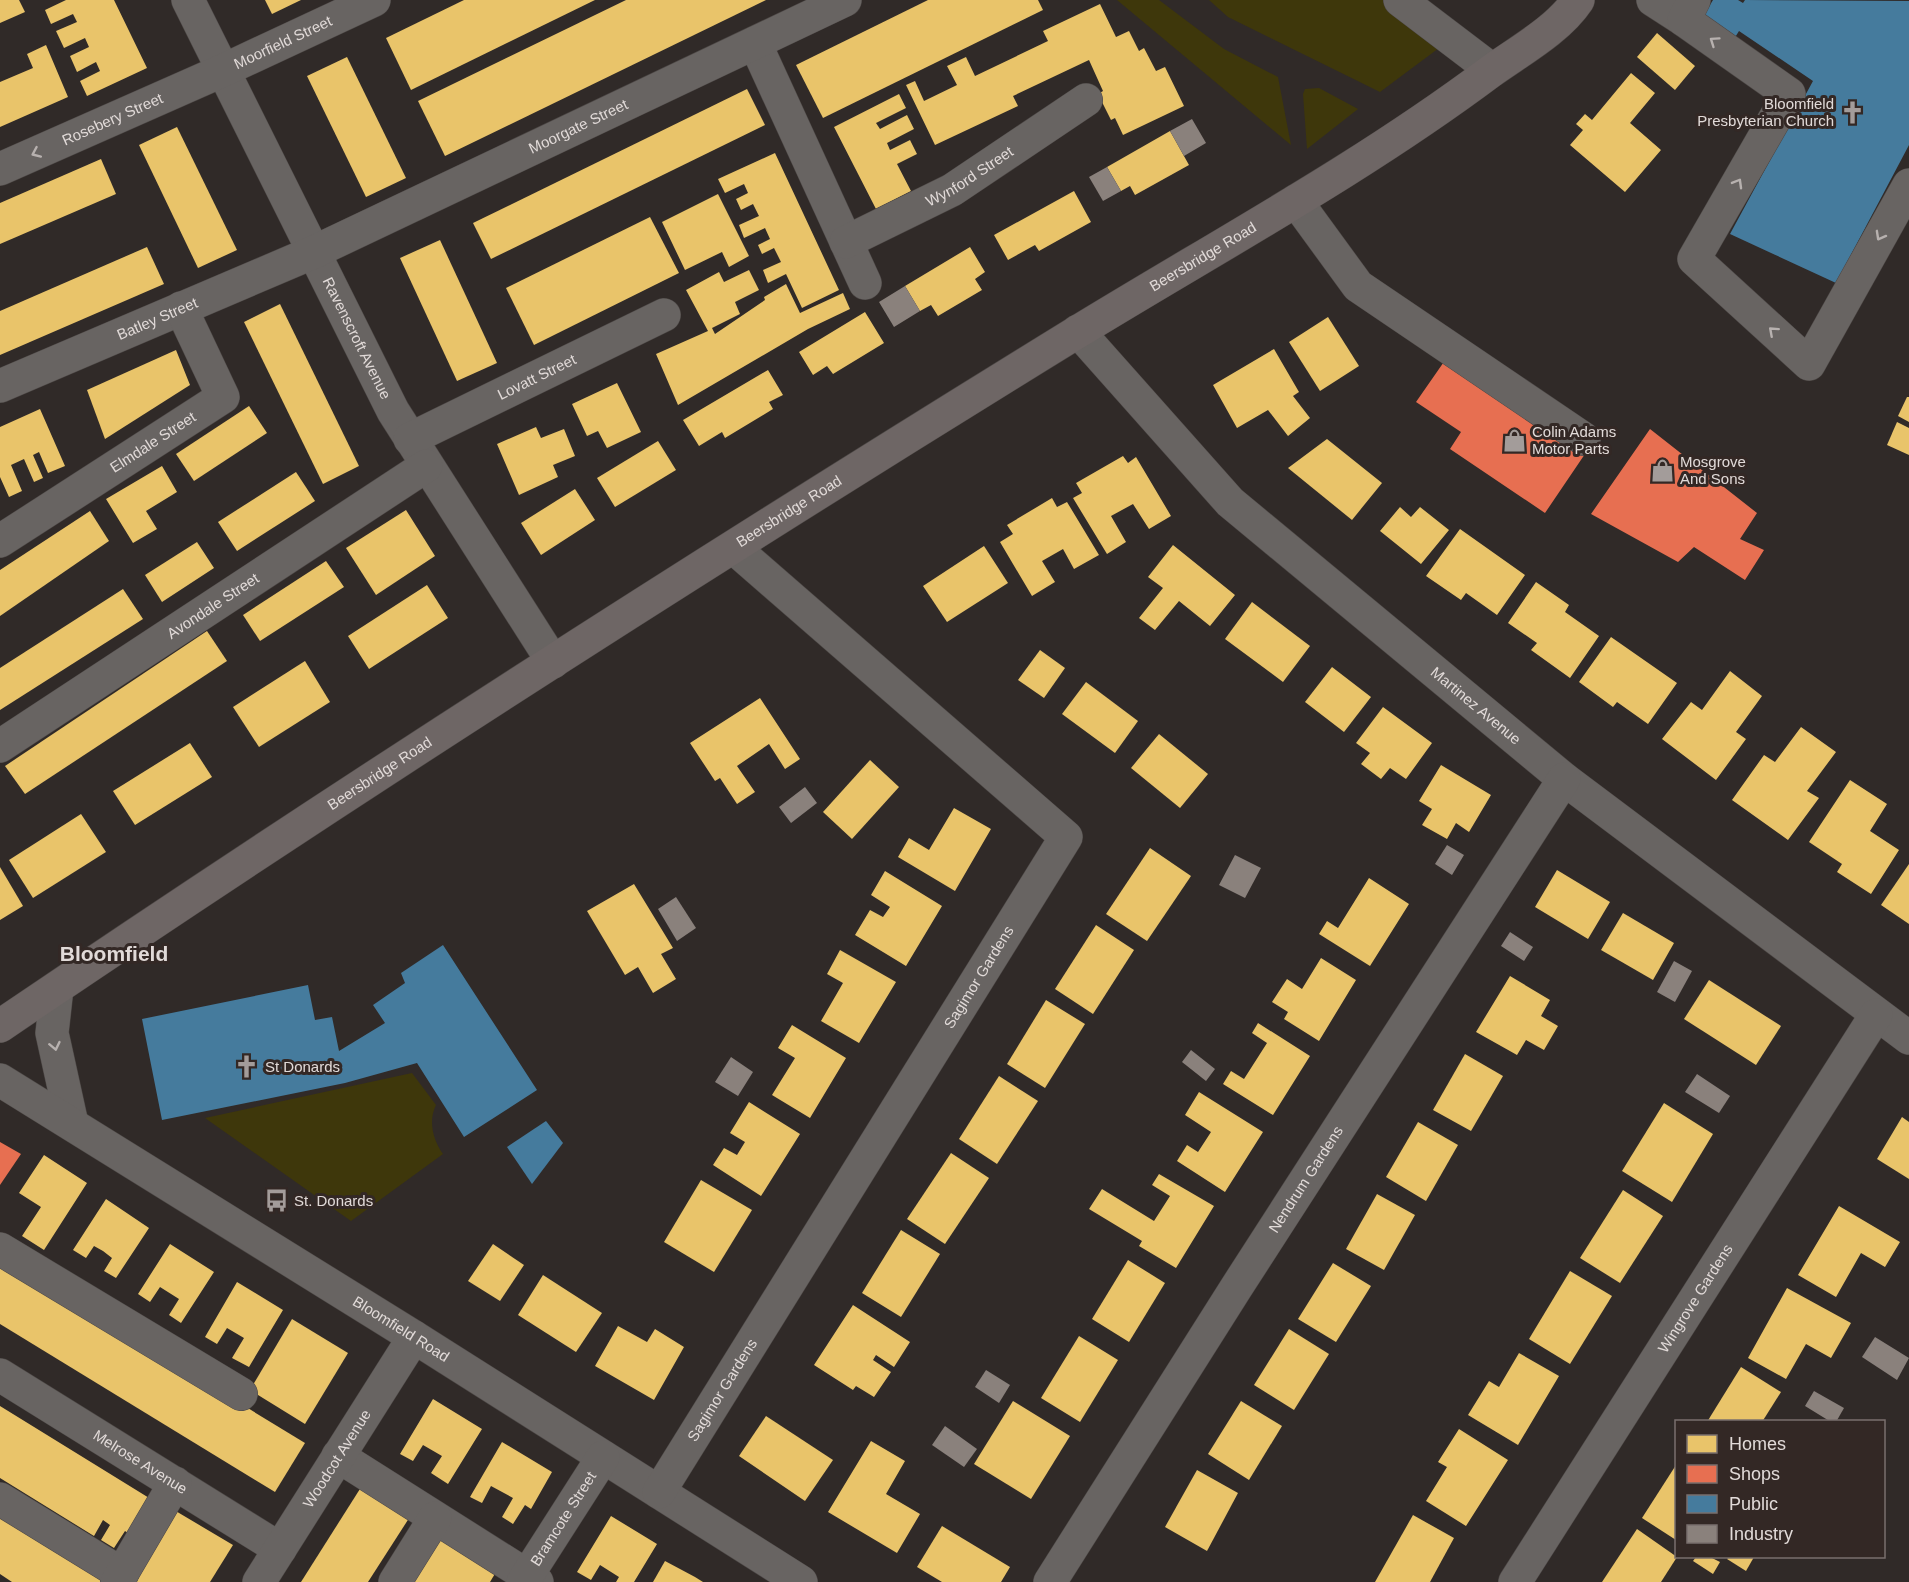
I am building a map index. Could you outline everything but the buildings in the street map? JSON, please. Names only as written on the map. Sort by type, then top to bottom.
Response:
[{"type":"main road","name":"Beersbridge Road","points":[[0,1026],[304,822],[553,662],[1078,331],[1420,124],[1571,10],[1578,0]]},
{"type":"street","name":"Ravenscroft Avenue","points":[[188,0],[393,411],[553,662]]},
{"type":"street","name":"Moorfield Street","points":[[224,70],[375,0]]},
{"type":"street","name":"Moorgate Street","points":[[314,252],[845,0]]},
{"type":"street","points":[[1400,0],[1492,70]]},
{"type":"street","points":[[1653,0],[1689,10],[1789,93],[1694,260],[1809,364],[1909,185]]},
{"type":"street","points":[[755,43],[865,283]]},
{"type":"street","name":"Rosebery Street","points":[[0,168],[224,70]]},
{"type":"street","name":"Wynford Street","points":[[846,242],[952,190],[1086,100]]},
{"type":"street","points":[[1296,201],[1358,286],[1584,439]]},
{"type":"street","name":"Batley Street","points":[[0,386],[314,252]]},
{"type":"street","name":"Elmdale Street","points":[[0,541],[223,397],[181,308]]},
{"type":"street","name":"Lovatt Street","points":[[410,439],[664,315]]},
{"type":"street","name":"Martinez Avenue","points":[[1078,331],[1230,502],[1564,779],[1909,1038]]},
{"type":"street","name":"Avondale Street","points":[[0,746],[426,466]]},
{"type":"street","name":"Sagimor Gardens","points":[[658,1492],[1066,837],[734,548]]},
{"type":"street","name":"Nendrum Gardens","points":[[1050,1582],[1229,1298],[1564,779]]},
{"type":"street","points":[[57,988],[52,1033],[72,1124]]},
{"type":"street","name":"Wingrove Gardens","points":[[1515,1582],[1876,1015]]},
{"type":"street","name":"Bloomfield Road","points":[[0,1080],[414,1336],[658,1492],[786,1578]]},
{"type":"street","points":[[0,1249],[242,1394]]},
{"type":"street","name":"Woodcot Avenue","points":[[259,1582],[414,1336]]},
{"type":"street","name":"Melrose Avenue","points":[[0,1375],[280,1549]]},
{"type":"street","points":[[338,1456],[529,1580]]},
{"type":"street","name":"Bramcote Street","points":[[529,1580],[603,1457]]},
{"type":"street","points":[[0,1499],[119,1578],[175,1483]]},
{"type":"street","points":[[395,1582],[435,1518]]},
{"type":"shaded area","points":[[1117,0],[1159,0],[1224,49],[1278,77],[1291,145]]},
{"type":"shaded area","points":[[1209,0],[1384,0],[1443,45],[1380,92],[1228,17]]},
{"type":"shaded area","points":[[1319,88],[1358,109],[1307,149],[1303,94],[1305,89]]},
{"type":"shaded area","points":[[412,1073],[436,1105],[432,1124],[437,1143],[443,1154],[351,1221],[205,1118]]},
{"type":"place","name":"Bloomfield Presbyterian Church","points":[[1852,113]]},
{"type":"place","name":"Colin Adams Motor Parts","points":[[1514,441]]},
{"type":"place","name":"Mosgrove And Sons","points":[[1662,471]]},
{"type":"place","name":"St Donards","points":[[247,1067]]},
{"type":"place","name":"St. Donards","points":[[276,1201]]},
{"type":"district","name":"Bloomfield","points":[[114,954]]}]
